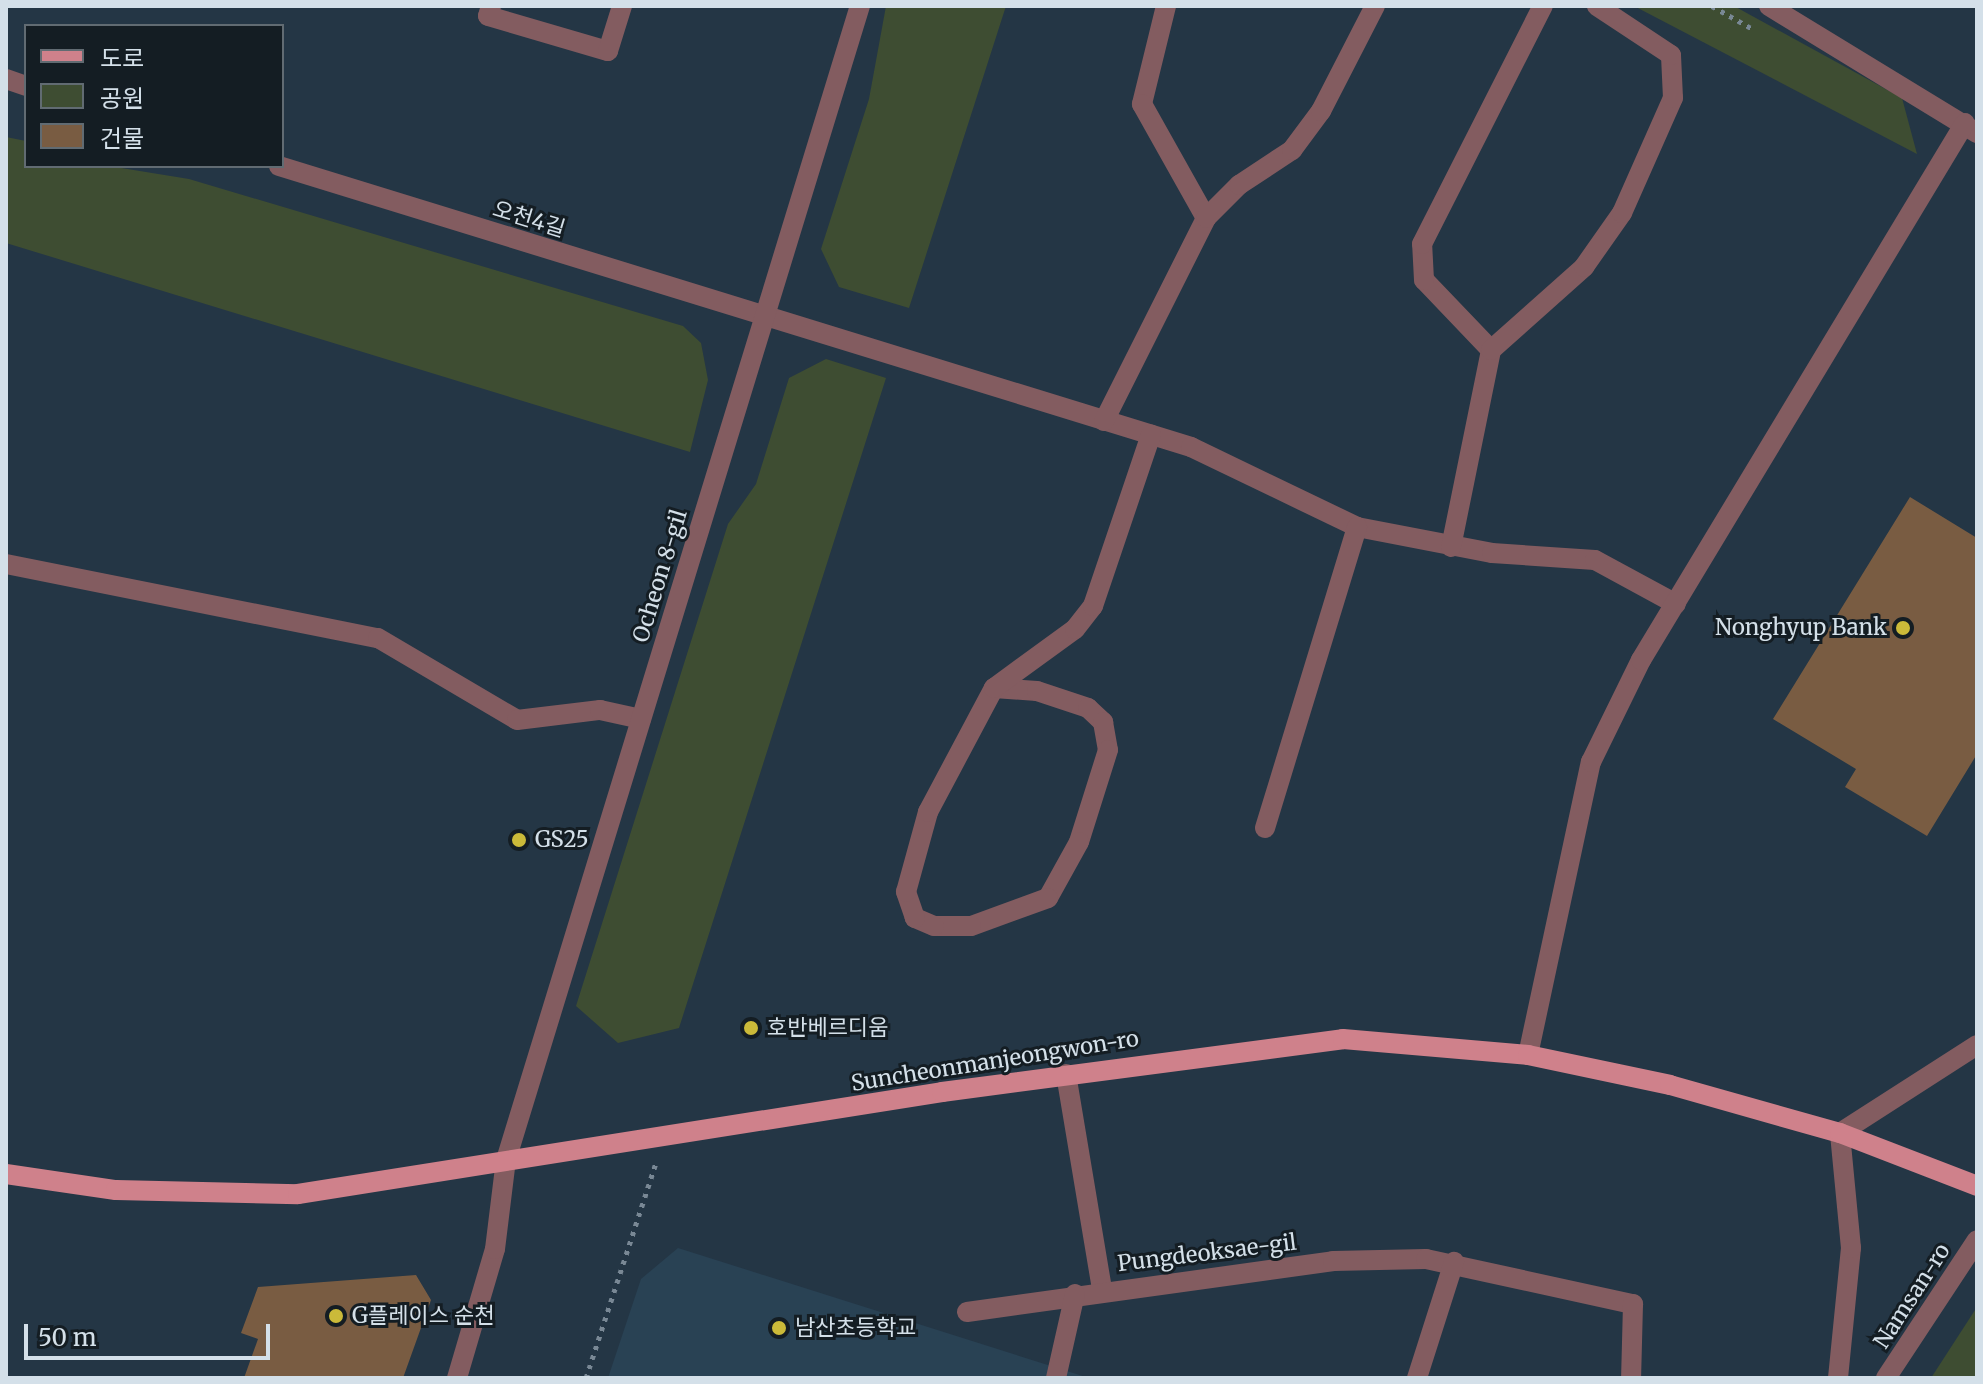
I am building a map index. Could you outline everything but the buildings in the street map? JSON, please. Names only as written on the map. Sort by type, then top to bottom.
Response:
[{"type":"main road","name":"Suncheonmanjeongwon-ro","points":[[6,1174],[116,1190],[298,1194],[1066,1074],[1343,1039],[1528,1055],[1840,1133],[1977,1186]]},
{"type":"street","points":[[491,6],[488,16],[608,51],[622,6]]},
{"type":"street","name":"Ocheon 8-gil","points":[[506,1160],[860,6]]},
{"type":"street","points":[[1166,6],[1142,104],[1206,218]]},
{"type":"street","points":[[1104,421],[1206,218],[1239,185],[1292,150],[1321,111],[1375,6]]},
{"type":"street","points":[[1491,350],[1424,280],[1422,244],[1543,6]]},
{"type":"street","points":[[1451,547],[1491,350],[1584,267],[1622,213],[1673,98],[1671,55],[1597,6]]},
{"type":"street","points":[[1528,1055],[1591,762],[1676,604],[1971,128],[1769,6]]},
{"type":"street","name":"오천4길","points":[[284,168],[1151,435],[1235,465],[1357,527],[1451,547],[1595,560],[1676,604]]},
{"type":"street","points":[[994,688],[1037,691],[1088,708],[1103,722],[1108,750],[1079,842],[1048,898],[971,926],[934,926],[915,918],[906,892],[928,812],[994,688],[1075,629],[1093,606],[1151,435]]},
{"type":"street","points":[[1265,828],[1357,527]]},
{"type":"street","points":[[6,564],[378,638],[517,720],[600,710],[641,719]]},
{"type":"street","points":[[1838,1378],[1851,1248],[1840,1133],[1977,1045]]},
{"type":"street","points":[[1066,1074],[1102,1290]]},
{"type":"street","points":[[457,1378],[495,1249],[506,1160]]},
{"type":"street","name":"Namsan-ro","points":[[1886,1378],[1977,1240]]},
{"type":"street","name":"Pungdeoksae-gil","points":[[967,1312],[1102,1290],[1382,1256],[1454,1262],[1633,1304],[1631,1378]]},
{"type":"street","points":[[1417,1378],[1454,1262]]},
{"type":"street","points":[[1056,1378],[1075,1294]]},
{"type":"path","points":[[586,1378],[665,1135]]},
{"type":"shaded area","name":"남산초등학교","points":[[678,1248],[1089,1378],[608,1378],[641,1279]]},
{"type":"green space","points":[[886,6],[1006,6],[909,308],[839,287],[821,249],[869,99]]},
{"type":"green space","points":[[1634,6],[1734,6],[1902,98],[1917,154]]},
{"type":"green space","points":[[6,137],[24,141],[24,168],[121,168],[189,179],[683,326],[701,343],[708,380],[690,452],[6,243]]},
{"type":"green space","points":[[826,359],[886,378],[679,1028],[618,1043],[576,1006],[728,524],[756,484],[789,378]]},
{"type":"green space","points":[[1977,1307],[1977,1378],[1931,1378]]},
{"type":"place","name":"Nonghyup Bank","points":[[1903,628]]},
{"type":"place","name":"GS25","points":[[519,840]]},
{"type":"place","name":"호반베르디움","points":[[751,1028]]},
{"type":"place","name":"G플레이스 순천","points":[[336,1316]]},
{"type":"place","name":"남산초등학교","points":[[779,1328]]}]
